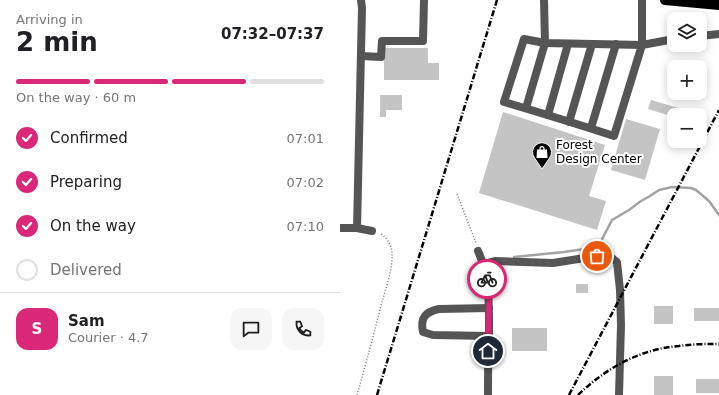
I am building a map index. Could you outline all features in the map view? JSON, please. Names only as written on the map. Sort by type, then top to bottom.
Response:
[{"type":"main road","points":[[665,0],[719,5]]},
{"type":"street","points":[[357,228],[361,0]]},
{"type":"street","points":[[361,56],[381,57],[382,41],[423,41],[424,0]]},
{"type":"street","points":[[526,108],[545,43],[544,0]]},
{"type":"street","points":[[642,0],[642,45],[614,136],[504,102],[524,39],[545,43],[642,45],[667,40]]},
{"type":"street","points":[[707,35],[719,34]]},
{"type":"street","points":[[548,115],[568,44]]},
{"type":"street","points":[[569,122],[592,44]]},
{"type":"street","points":[[590,128],[616,44]]},
{"type":"street","points":[[340,228],[357,228],[372,231]]},
{"type":"street","points":[[478,251],[484,264],[488,281],[488,395]]},
{"type":"street","points":[[484,264],[495,261],[553,263],[597,256],[606,256],[617,262],[620,290],[619,395]]},
{"type":"street","points":[[488,336],[433,335],[423,332],[422,324],[426,314],[432,310],[489,308]]},
{"type":"path","points":[[457,194],[478,251]]},
{"type":"path","points":[[357,395],[387,285],[392,261],[389,241],[381,234],[372,231]]},
{"type":"building","points":[[384,48],[428,48],[428,63],[439,63],[439,80],[384,80]]},
{"type":"building","points":[[380,95],[402,95],[402,110],[386,110],[386,117],[380,117]]},
{"type":"building","points":[[651,100],[679,108],[667,108],[667,115],[648,109]]},
{"type":"building","name":"Forest Design Center","points":[[503,112],[605,145],[589,196],[606,201],[597,230],[479,193]]},
{"type":"building","points":[[626,119],[660,129],[645,180],[611,170]]},
{"type":"building","points":[[576,284],[588,284],[588,293],[576,293]]},
{"type":"building","points":[[654,306],[673,306],[673,324],[654,324]]},
{"type":"building","points":[[694,308],[719,308],[719,321],[694,321]]},
{"type":"building","points":[[512,328],[547,328],[547,351],[512,351]]},
{"type":"building","points":[[654,376],[673,376],[673,395],[654,395]]},
{"type":"building","points":[[696,379],[719,379],[719,393],[696,393]]},
{"type":"waterway","points":[[514,257],[598,247],[612,220],[659,190],[672,187],[691,188],[696,190],[709,201],[719,215]]},
{"type":"railway","points":[[377,395],[497,0]]},
{"type":"railway","points":[[569,395],[719,110]]},
{"type":"railway","points":[[578,395],[612,368],[637,356],[665,348],[689,345],[719,344]]},
{"type":"way so far","points":[[487,279],[484,264],[495,261],[553,263],[597,256]]},
{"type":"place","name":"Forest Design Center","points":[[542,169]]},
{"type":"route","points":[[487,279],[489,300],[488,351]]}]
